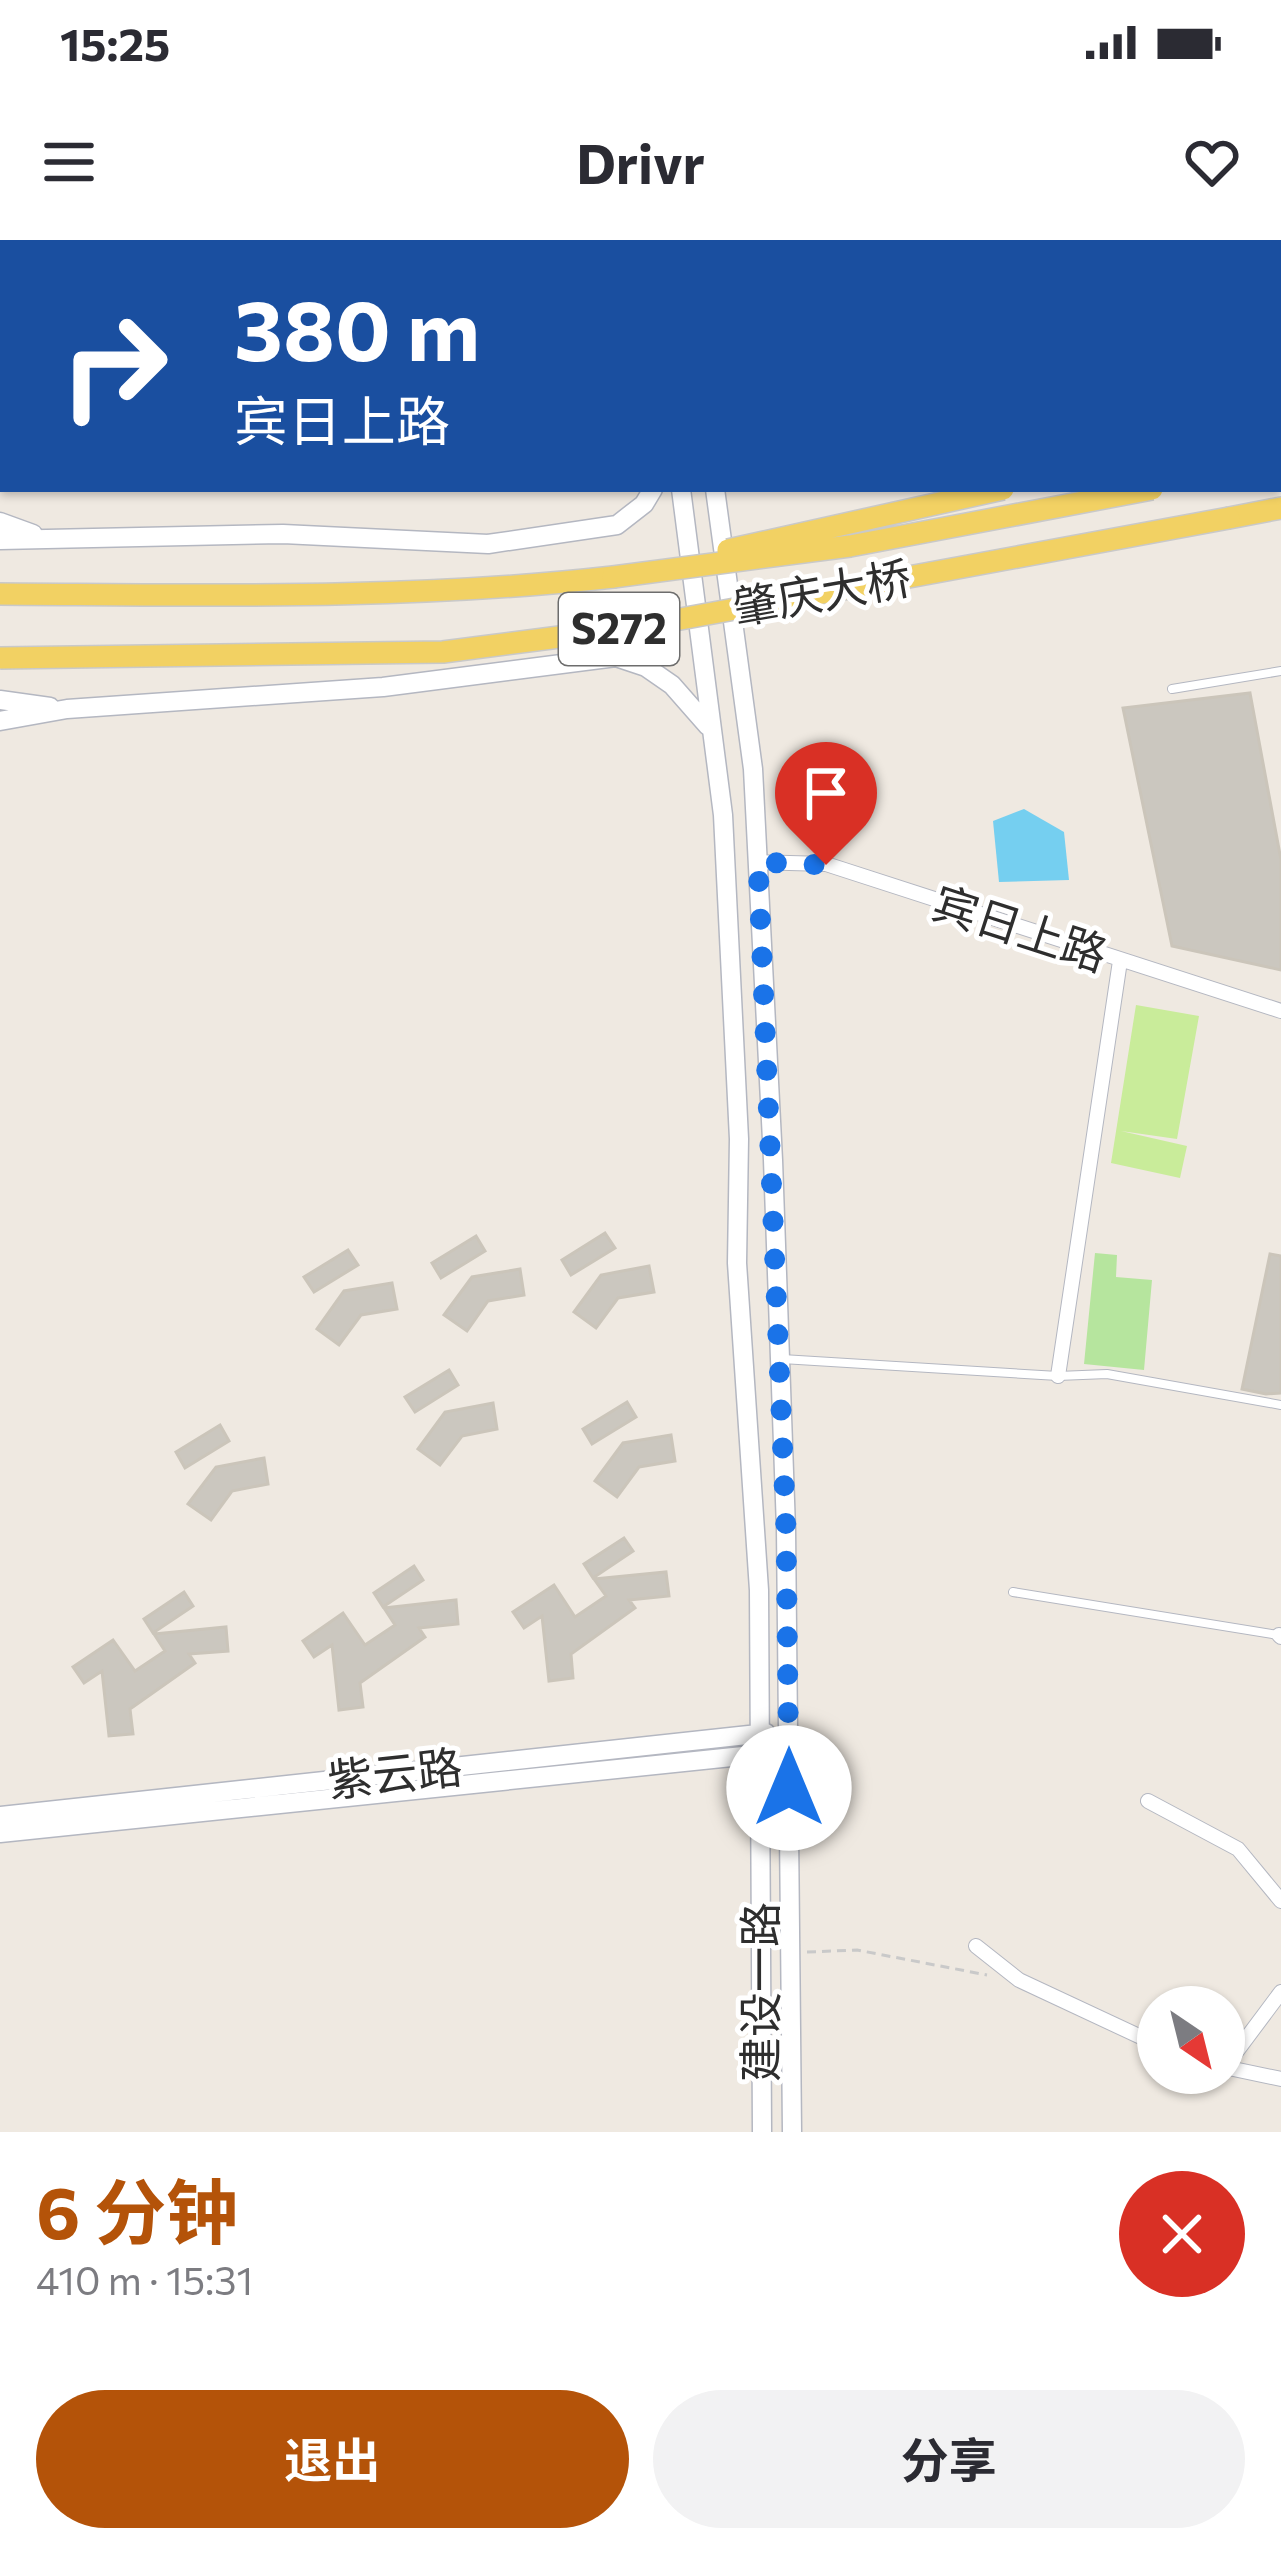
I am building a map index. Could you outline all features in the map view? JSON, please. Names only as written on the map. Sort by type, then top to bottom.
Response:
[{"type":"main road","points":[[0,540],[283,534],[488,544],[617,525],[644,504],[651,492]]},
{"type":"main road","name":"建设一路","points":[[681,492],[723,815],[739,1139],[736,1263],[754,1487],[760,1744],[762,2132]]},
{"type":"main road","name":"建设一路","points":[[715,492],[752,769],[758,862],[780,1359],[792,2132]]},
{"type":"main road","points":[[613,577],[990,492]]},
{"type":"main road","name":"肇庆大桥","points":[[0,594],[314,597],[473,592],[850,546],[1136,492]]},
{"type":"main road","name":"肇庆大桥","points":[[0,658],[442,652],[637,627],[1281,512]]},
{"type":"main road","points":[[0,523],[49,539]]},
{"type":"main road","points":[[0,721],[67,710],[383,687],[616,657],[646,668],[672,686],[708,726]]},
{"type":"main road","points":[[0,700],[67,710]]},
{"type":"main road","name":"紫云路","points":[[0,1816],[789,1741]]},
{"type":"main road","name":"紫云路","points":[[0,1833],[760,1744]]},
{"type":"main road","points":[[760,1898],[790,1900]]},
{"type":"street","name":"宾日上路","points":[[758,862],[826,865],[1281,1011]]},
{"type":"street","points":[[1058,1376],[1120,961]]},
{"type":"street","points":[[1148,1801],[1238,1849],[1281,1900]]},
{"type":"street","points":[[976,1946],[1018,1980],[1137,2035]]},
{"type":"street","points":[[1245,2040],[1281,1992]]},
{"type":"street","points":[[1245,2071],[1281,2079]]},
{"type":"lane","points":[[1172,689],[1281,671]]},
{"type":"lane","points":[[780,1359],[1058,1376],[1107,1374],[1281,1405]]},
{"type":"lane","points":[[1013,1592],[1280,1635]]},
{"type":"path","points":[[790,1952],[857,1950],[1018,1980]]},
{"type":"green space","points":[[1136,1005],[1199,1016],[1177,1139],[1121,1131],[1187,1146],[1180,1178],[1111,1163]]},
{"type":"green space","points":[[1095,1253],[1117,1255],[1116,1277],[1152,1280],[1144,1370],[1084,1364]]},
{"type":"water","points":[[1024,809],[1064,832],[1069,880],[999,882],[993,821]]},
{"type":"building","points":[[1250,693],[1281,860],[1281,970],[1172,946],[1123,708]]},
{"type":"building","points":[[605,1233],[615,1248],[571,1275],[562,1260]]},
{"type":"building","points":[[476,1236],[485,1251],[441,1278],[432,1263]]},
{"type":"building","points":[[348,1250],[358,1265],[314,1292],[304,1277]]},
{"type":"building","points":[[1270,1254],[1281,1256],[1281,1393],[1266,1394],[1242,1389]]},
{"type":"building","points":[[649,1266],[654,1292],[618,1298],[596,1328],[574,1312],[601,1275]]},
{"type":"building","points":[[520,1269],[524,1295],[488,1301],[467,1331],[444,1315],[472,1277]]},
{"type":"building","points":[[392,1283],[397,1309],[361,1315],[339,1345],[317,1329],[344,1291]]},
{"type":"building","points":[[449,1370],[458,1385],[415,1412],[405,1397]]},
{"type":"building","points":[[627,1402],[636,1417],[592,1444],[583,1429]]},
{"type":"building","points":[[493,1403],[497,1429],[462,1436],[440,1465],[418,1449],[445,1412]]},
{"type":"building","points":[[220,1425],[229,1441],[185,1468],[176,1452]]},
{"type":"building","points":[[671,1435],[675,1461],[639,1467],[617,1497],[595,1481],[623,1443]]},
{"type":"building","points":[[264,1458],[268,1484],[232,1491],[211,1520],[188,1504],[216,1467]]},
{"type":"building","points":[[624,1538],[633,1551],[593,1578],[584,1564]]},
{"type":"building","points":[[414,1566],[423,1580],[383,1607],[374,1593]]},
{"type":"building","points":[[666,1572],[669,1596],[629,1600],[635,1608],[571,1654],[573,1678],[549,1681],[542,1616],[524,1628],[513,1612],[554,1585],[575,1617],[606,1596],[594,1579]]},
{"type":"building","points":[[184,1592],[193,1606],[153,1633],[144,1619]]},
{"type":"building","points":[[456,1600],[458,1624],[419,1628],[425,1637],[360,1683],[363,1707],[339,1710],[332,1645],[314,1657],[303,1641],[343,1613],[365,1645],[395,1625],[384,1608]]},
{"type":"building","points":[[226,1627],[228,1651],[189,1654],[195,1663],[130,1709],[133,1734],[109,1736],[102,1671],[84,1683],[73,1667],[113,1640],[135,1671],[165,1651],[154,1634]]},
{"type":"route","points":[[789,1788],[786,1529],[758,862],[826,865]]}]
